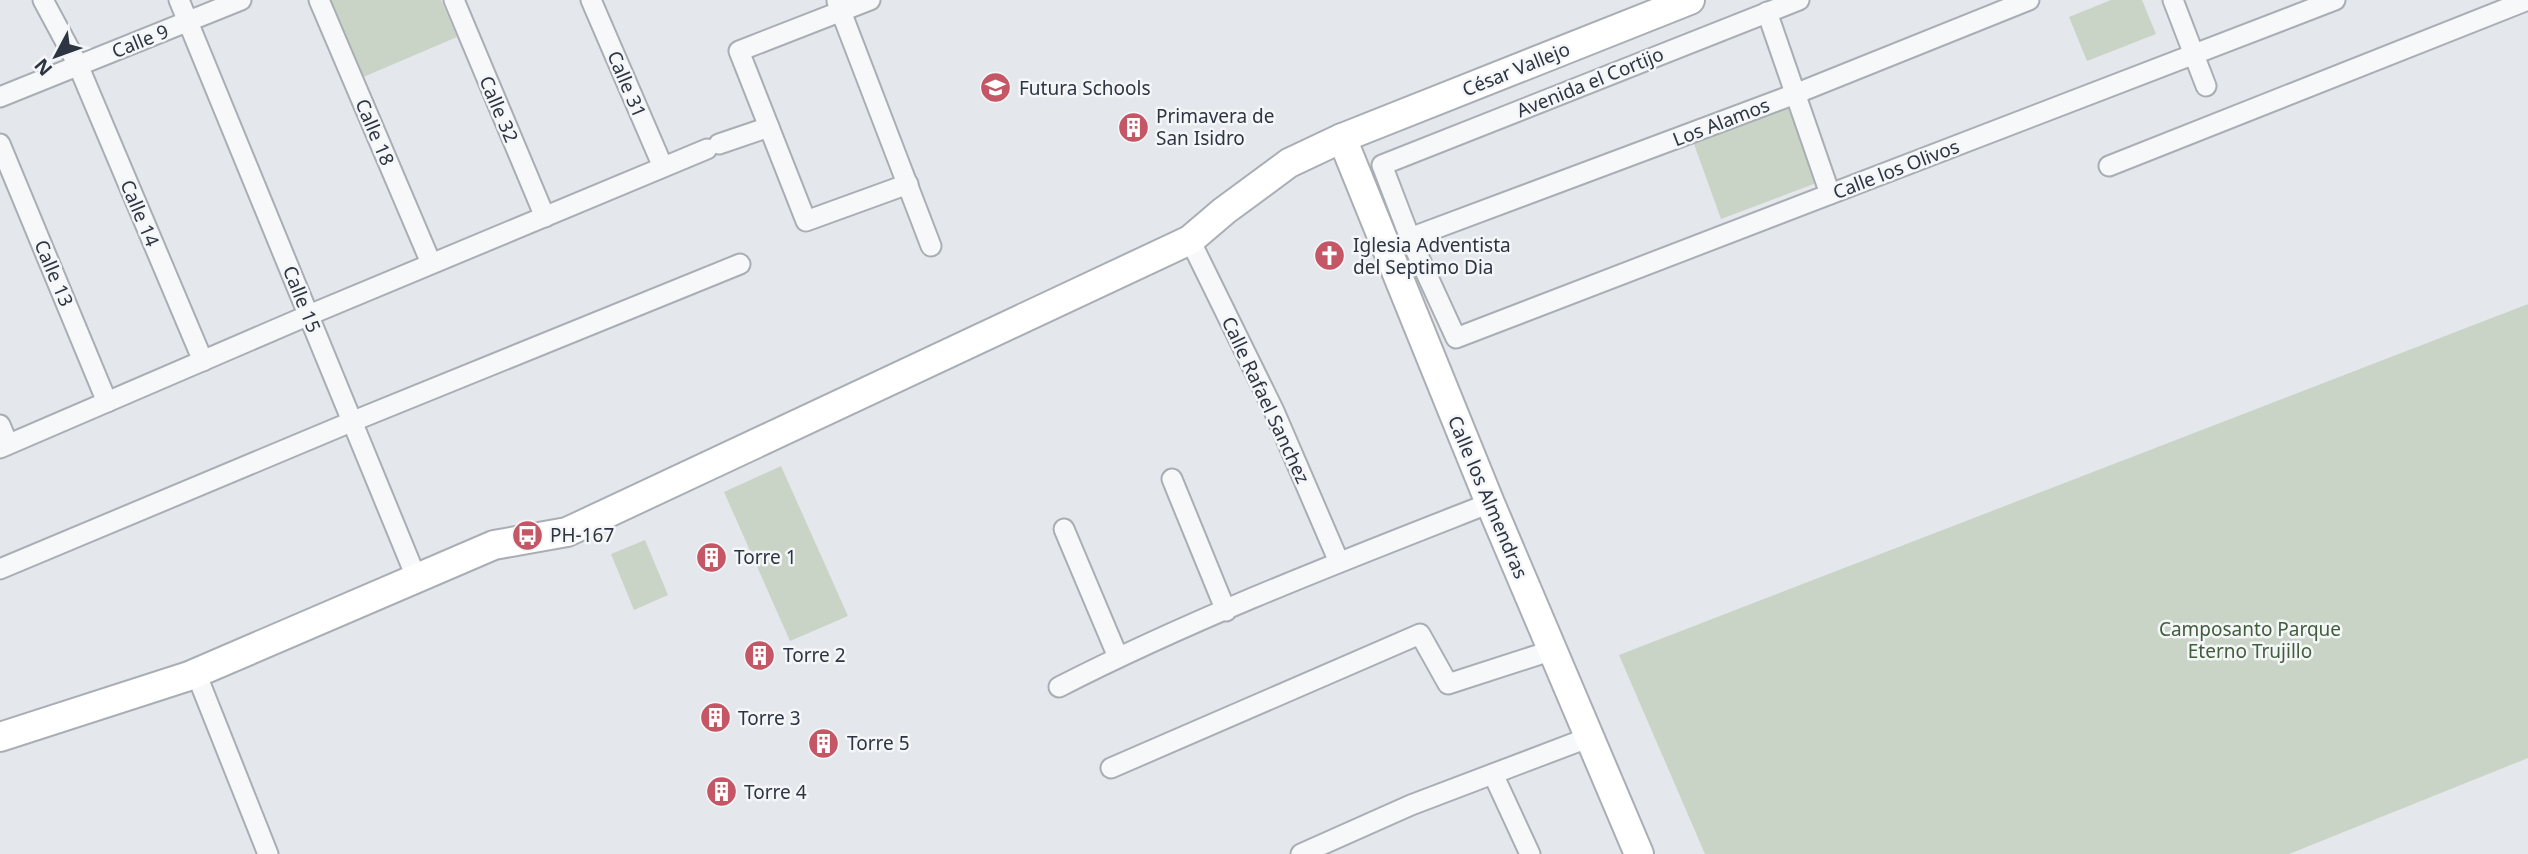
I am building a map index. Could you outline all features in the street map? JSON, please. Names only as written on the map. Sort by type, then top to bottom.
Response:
[{"type":"street","name":"Calle 14","points":[[43,0],[78,65],[203,361]]},
{"type":"street","name":"Calle 15","points":[[178,0],[416,577]]},
{"type":"street","name":"Calle 9","points":[[0,97],[241,0]]},
{"type":"street","name":"Calle 18","points":[[319,0],[431,263]]},
{"type":"street","name":"Calle 32","points":[[454,0],[545,217]]},
{"type":"street","name":"Calle 31","points":[[591,0],[663,167]]},
{"type":"street","points":[[870,0],[839,6],[739,51],[806,221],[908,184]]},
{"type":"street","name":"César Vallejo","points":[[0,737],[196,673],[494,545],[567,533],[1190,240],[1289,163],[1342,138],[1690,0]]},
{"type":"street","name":"Avenida el Cortijo","points":[[1410,238],[1381,165],[1799,0]]},
{"type":"street","name":"Los Alamos","points":[[1410,238],[1795,94],[2029,0]]},
{"type":"street","points":[[2173,0],[2206,86]]},
{"type":"street","name":"Calle los Olivos","points":[[1410,238],[1457,338],[2335,0]]},
{"type":"street","points":[[2109,166],[2528,0]]},
{"type":"street","points":[[839,6],[931,246]]},
{"type":"street","points":[[1767,12],[1830,194]]},
{"type":"street","points":[[0,425],[4,446],[431,263],[663,167],[769,127]]},
{"type":"street","name":"Calle los Almendras","points":[[1342,138],[1490,503],[1639,854]]},
{"type":"street","name":"Calle 13","points":[[0,144],[107,402]]},
{"type":"street","name":"Calle Rafael Sanchez","points":[[1190,240],[1274,411],[1339,562]]},
{"type":"street","points":[[0,569],[351,422],[740,264]]},
{"type":"street","points":[[1172,479],[1226,611]]},
{"type":"street","points":[[1059,687],[1118,657],[1339,562],[1490,503]]},
{"type":"street","points":[[1064,529],[1118,657]]},
{"type":"street","points":[[1111,768],[1420,634],[1448,684],[1553,650]]},
{"type":"street","points":[[196,673],[268,854]]},
{"type":"street","points":[[1301,854],[1411,806],[1590,737]]},
{"type":"street","points":[[1493,774],[1530,854]]},
{"type":"green space","points":[[330,0],[441,0],[457,37],[361,78]]},
{"type":"green space","points":[[2111,0],[2142,0],[2156,34],[2087,61],[2069,17]]},
{"type":"green space","points":[[1788,106],[1819,182],[1721,219],[1694,144]]},
{"type":"green space","name":"Camposanto Parque Eterno Trujillo","points":[[2528,304],[2528,758],[2289,854],[1705,854],[1619,655]]},
{"type":"green space","points":[[781,466],[848,616],[790,641],[724,492]]},
{"type":"green space","points":[[645,540],[668,595],[634,610],[611,554]]},
{"type":"place","name":"Futura Schools","points":[[996,88]]},
{"type":"place","name":"Primavera de San Isidro","points":[[1133,127]]},
{"type":"place","name":"Iglesia Adventista del Septimo Dia","points":[[1330,256]]},
{"type":"place","name":"PH-167","points":[[527,535]]},
{"type":"place","name":"Torre 1","points":[[711,557]]},
{"type":"place","name":"Torre 2","points":[[760,655]]},
{"type":"place","name":"Torre 3","points":[[715,718]]},
{"type":"place","name":"Torre 5","points":[[824,743]]},
{"type":"place","name":"Torre 4","points":[[721,792]]}]
